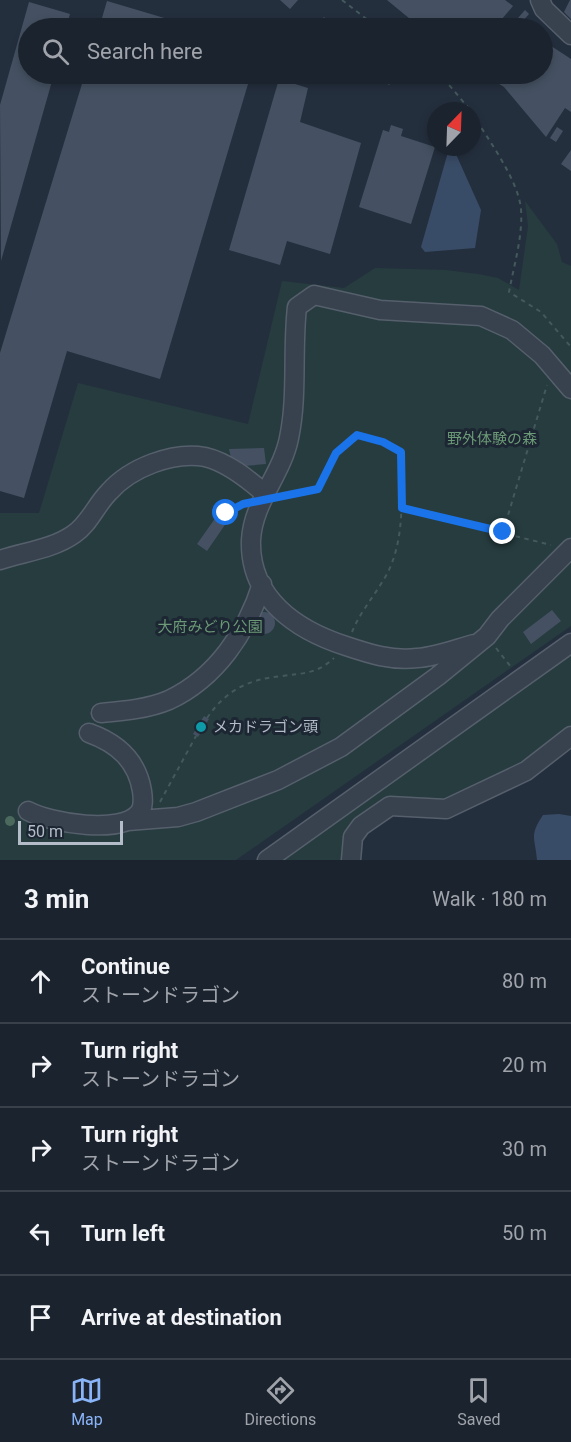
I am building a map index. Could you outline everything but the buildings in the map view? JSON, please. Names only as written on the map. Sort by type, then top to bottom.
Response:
[{"type":"street","points":[[540,0],[544,9],[571,35]]},
{"type":"street","points":[[481,640],[417,658],[388,658],[367,654],[327,641],[298,626],[278,609],[251,566],[253,525],[263,497],[289,441],[296,384],[294,336],[297,307],[314,295],[380,310],[481,316],[512,330],[553,366],[571,389]]},
{"type":"street","points":[[0,560],[68,538],[84,527],[107,493],[120,480],[172,458],[205,457],[219,462],[263,497]]},
{"type":"street","points":[[28,811],[40,817],[73,824],[178,817],[214,806],[278,780],[340,747],[438,676],[481,640],[570,549]]},
{"type":"street","points":[[101,713],[148,706],[170,699],[197,681],[221,660],[242,633],[262,584]]},
{"type":"street","points":[[267,860],[571,643]]},
{"type":"street","points":[[89,733],[102,737],[120,749],[132,762],[139,775],[143,797],[142,809],[128,821]]},
{"type":"street","points":[[351,860],[353,837],[361,826],[390,806],[446,809],[526,771],[571,736]]},
{"type":"path","points":[[342,0],[365,18]]},
{"type":"path","points":[[448,84],[464,102]]},
{"type":"path","points":[[481,128],[516,191],[520,207],[520,227],[509,292],[541,312],[571,347]]},
{"type":"path","points":[[503,532],[553,366]]},
{"type":"path","points":[[226,513],[263,497],[318,489],[336,453],[357,435],[383,442],[401,452],[402,508],[399,536]]},
{"type":"path","points":[[402,508],[570,549]]},
{"type":"path","points":[[481,640],[519,678]]},
{"type":"path","points":[[207,718],[212,710]]},
{"type":"path","points":[[150,819],[196,735]]},
{"type":"green space","name":"大府みどり公園","points":[[525,201],[557,244],[562,262],[571,266],[571,626],[236,860],[0,860],[0,513],[39,513],[78,383],[248,424],[282,281],[344,288],[375,268],[446,270],[498,278],[519,290],[528,226]]},
{"type":"green space","points":[[571,655],[571,726],[499,781],[445,802],[389,802],[346,860],[279,860]]},
{"type":"water","points":[[447,156],[457,156],[481,210],[475,248],[425,252],[421,247]]},
{"type":"water","points":[[543,815],[571,816],[571,860],[537,860],[534,832]]},
{"type":"place","name":"メカドラゴン頭","points":[[201,727]]},
{"type":"route","points":[[226,513],[243,504],[318,489],[336,453],[357,435],[383,442],[401,452],[402,508],[503,532]]},
{"type":"park label","name":"野外体験の森","points":[[492,439]]}]
